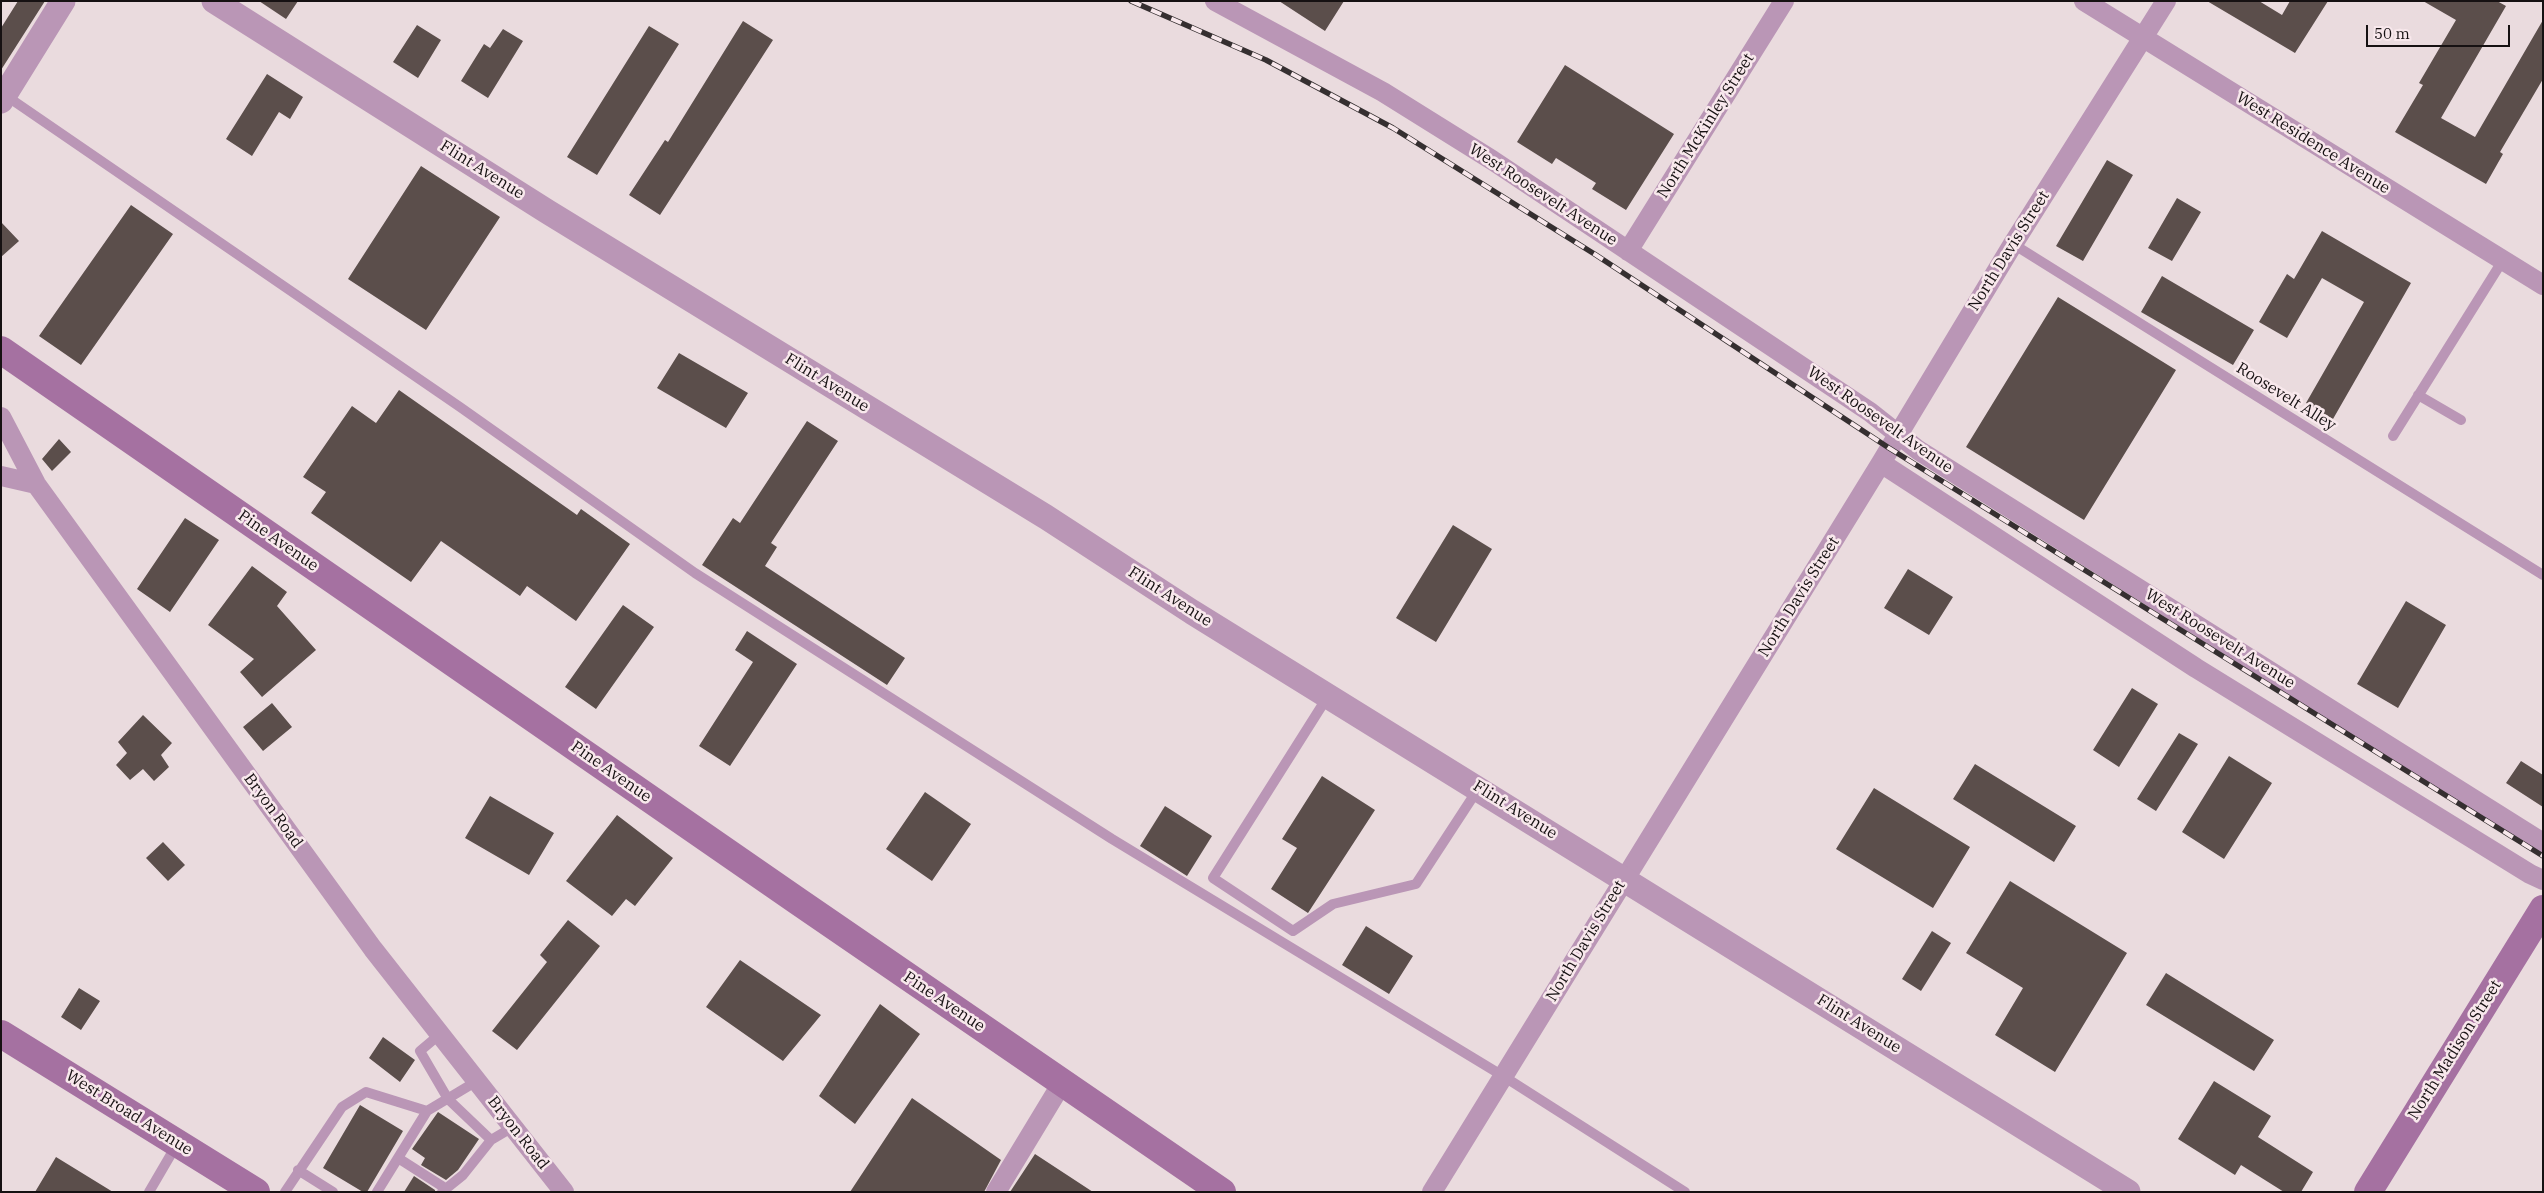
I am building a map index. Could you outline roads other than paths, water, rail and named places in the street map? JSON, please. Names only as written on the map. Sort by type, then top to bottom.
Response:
[{"type":"main road","name":"Pine Avenue","points":[[1,350],[1222,1192]]},
{"type":"main road","name":"North Madison Street","points":[[2368,1192],[2543,909]]},
{"type":"main road","name":"West Broad Avenue","points":[[1,1034],[256,1192]]},
{"type":"street","points":[[3,98],[63,1]]},
{"type":"street","name":"Flint Avenue","points":[[214,1],[540,207],[1046,517],[1192,612],[1479,788],[2128,1192]]},
{"type":"street","name":"West Roosevelt Avenue","points":[[1215,1],[1383,92],[1492,160],[1870,412],[1918,450],[2543,843]]},
{"type":"street","name":"North McKinley Street","points":[[1628,251],[1784,1]]},
{"type":"street","name":"West Residence Avenue","points":[[2084,1],[2543,285]]},
{"type":"street","name":"North Davis Street","points":[[1432,1192],[1881,463],[2013,244],[2166,1]]},
{"type":"street","name":"Bryon Road","points":[[1,417],[36,484],[373,949],[564,1192]]},
{"type":"street","name":"West Roosevelt Avenue","points":[[1881,463],[2196,668],[2530,874],[2543,880]]},
{"type":"street","points":[[1,476],[36,484]]},
{"type":"street","points":[[996,1192],[1062,1083]]},
{"type":"lane","points":[[3,98],[468,413],[695,573],[1112,838],[1503,1076],[1685,1192]]},
{"type":"lane","name":"Roosevelt Alley","points":[[2013,244],[2543,575]]},
{"type":"lane","points":[[2393,436],[2503,260]]},
{"type":"lane","points":[[2418,395],[2461,420]]},
{"type":"lane","points":[[1328,696],[1213,878],[1293,931],[1333,904],[1416,884],[1479,788]]},
{"type":"lane","points":[[439,1035],[420,1051],[448,1098],[491,1140]]},
{"type":"lane","points":[[377,1192],[427,1111],[477,1081]]},
{"type":"lane","points":[[285,1192],[298,1170],[342,1108],[366,1092],[427,1111]]},
{"type":"lane","points":[[398,1158],[443,1190],[463,1176],[491,1140],[513,1127]]},
{"type":"lane","points":[[149,1192],[178,1143]]},
{"type":"lane","points":[[298,1170],[333,1192]]},
{"type":"railway","points":[[1131,1],[1266,60],[1393,128],[1596,255],[1889,448],[2543,856]]}]
